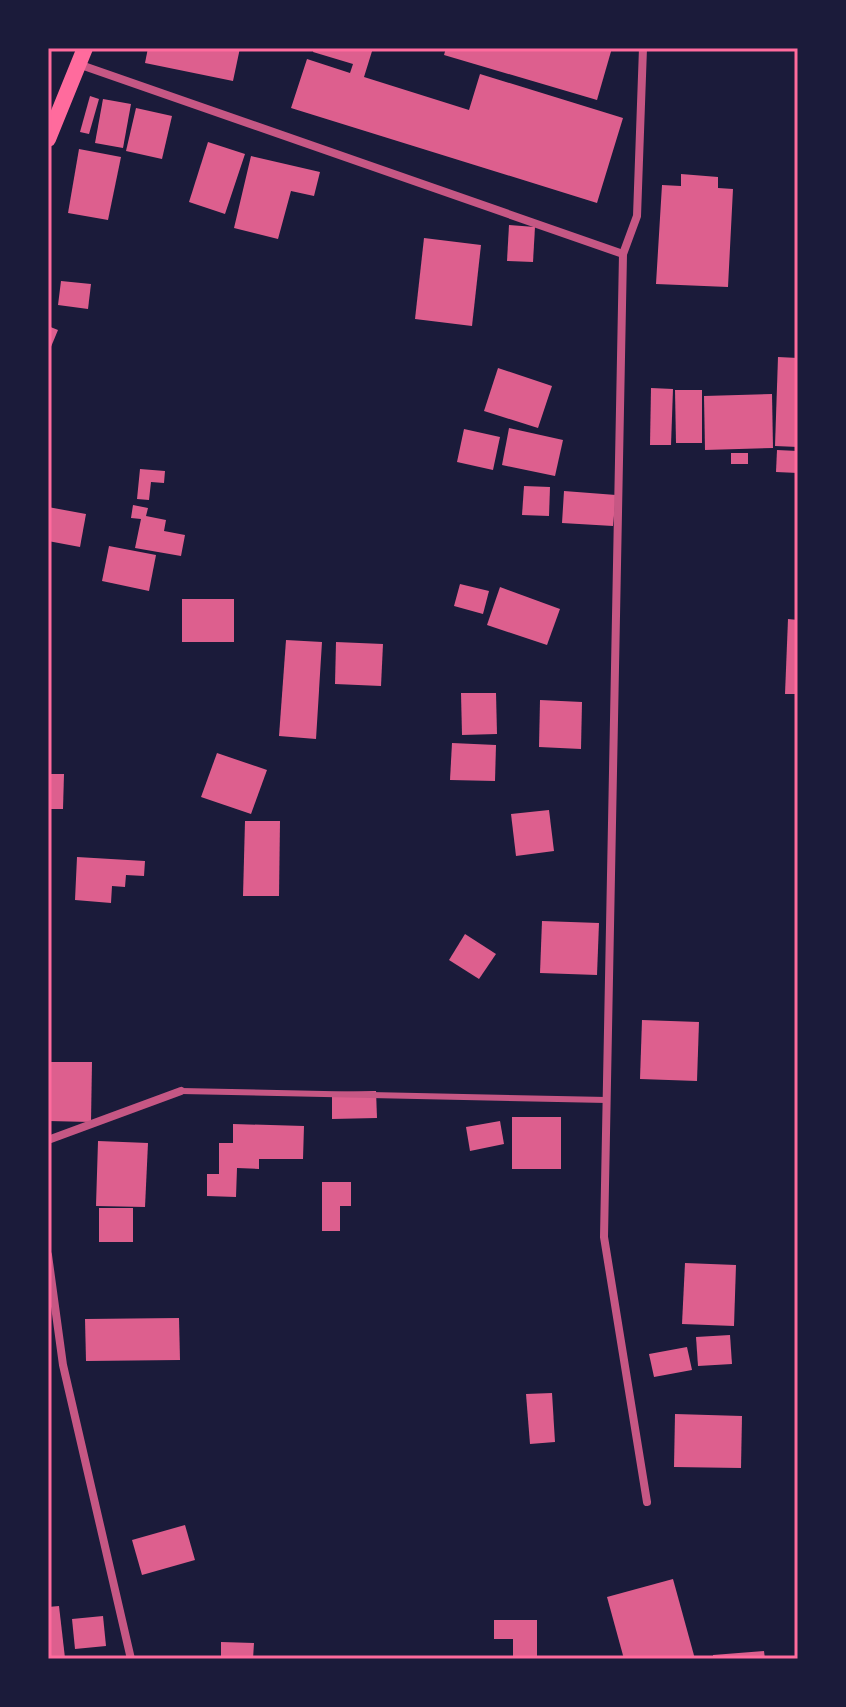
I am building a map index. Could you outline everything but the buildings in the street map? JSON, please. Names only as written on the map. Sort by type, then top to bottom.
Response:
[{"type":"main road","points":[[48,139],[82,56]]},
{"type":"street","points":[[643,48],[637,216],[623,254],[604,1237],[647,1502]]},
{"type":"street","points":[[82,56],[623,254]]},
{"type":"street","points":[[48,1140],[181,1091]]},
{"type":"street","points":[[48,1255],[63,1365],[131,1659]]},
{"type":"lane","points":[[181,1091],[607,1100]]}]
